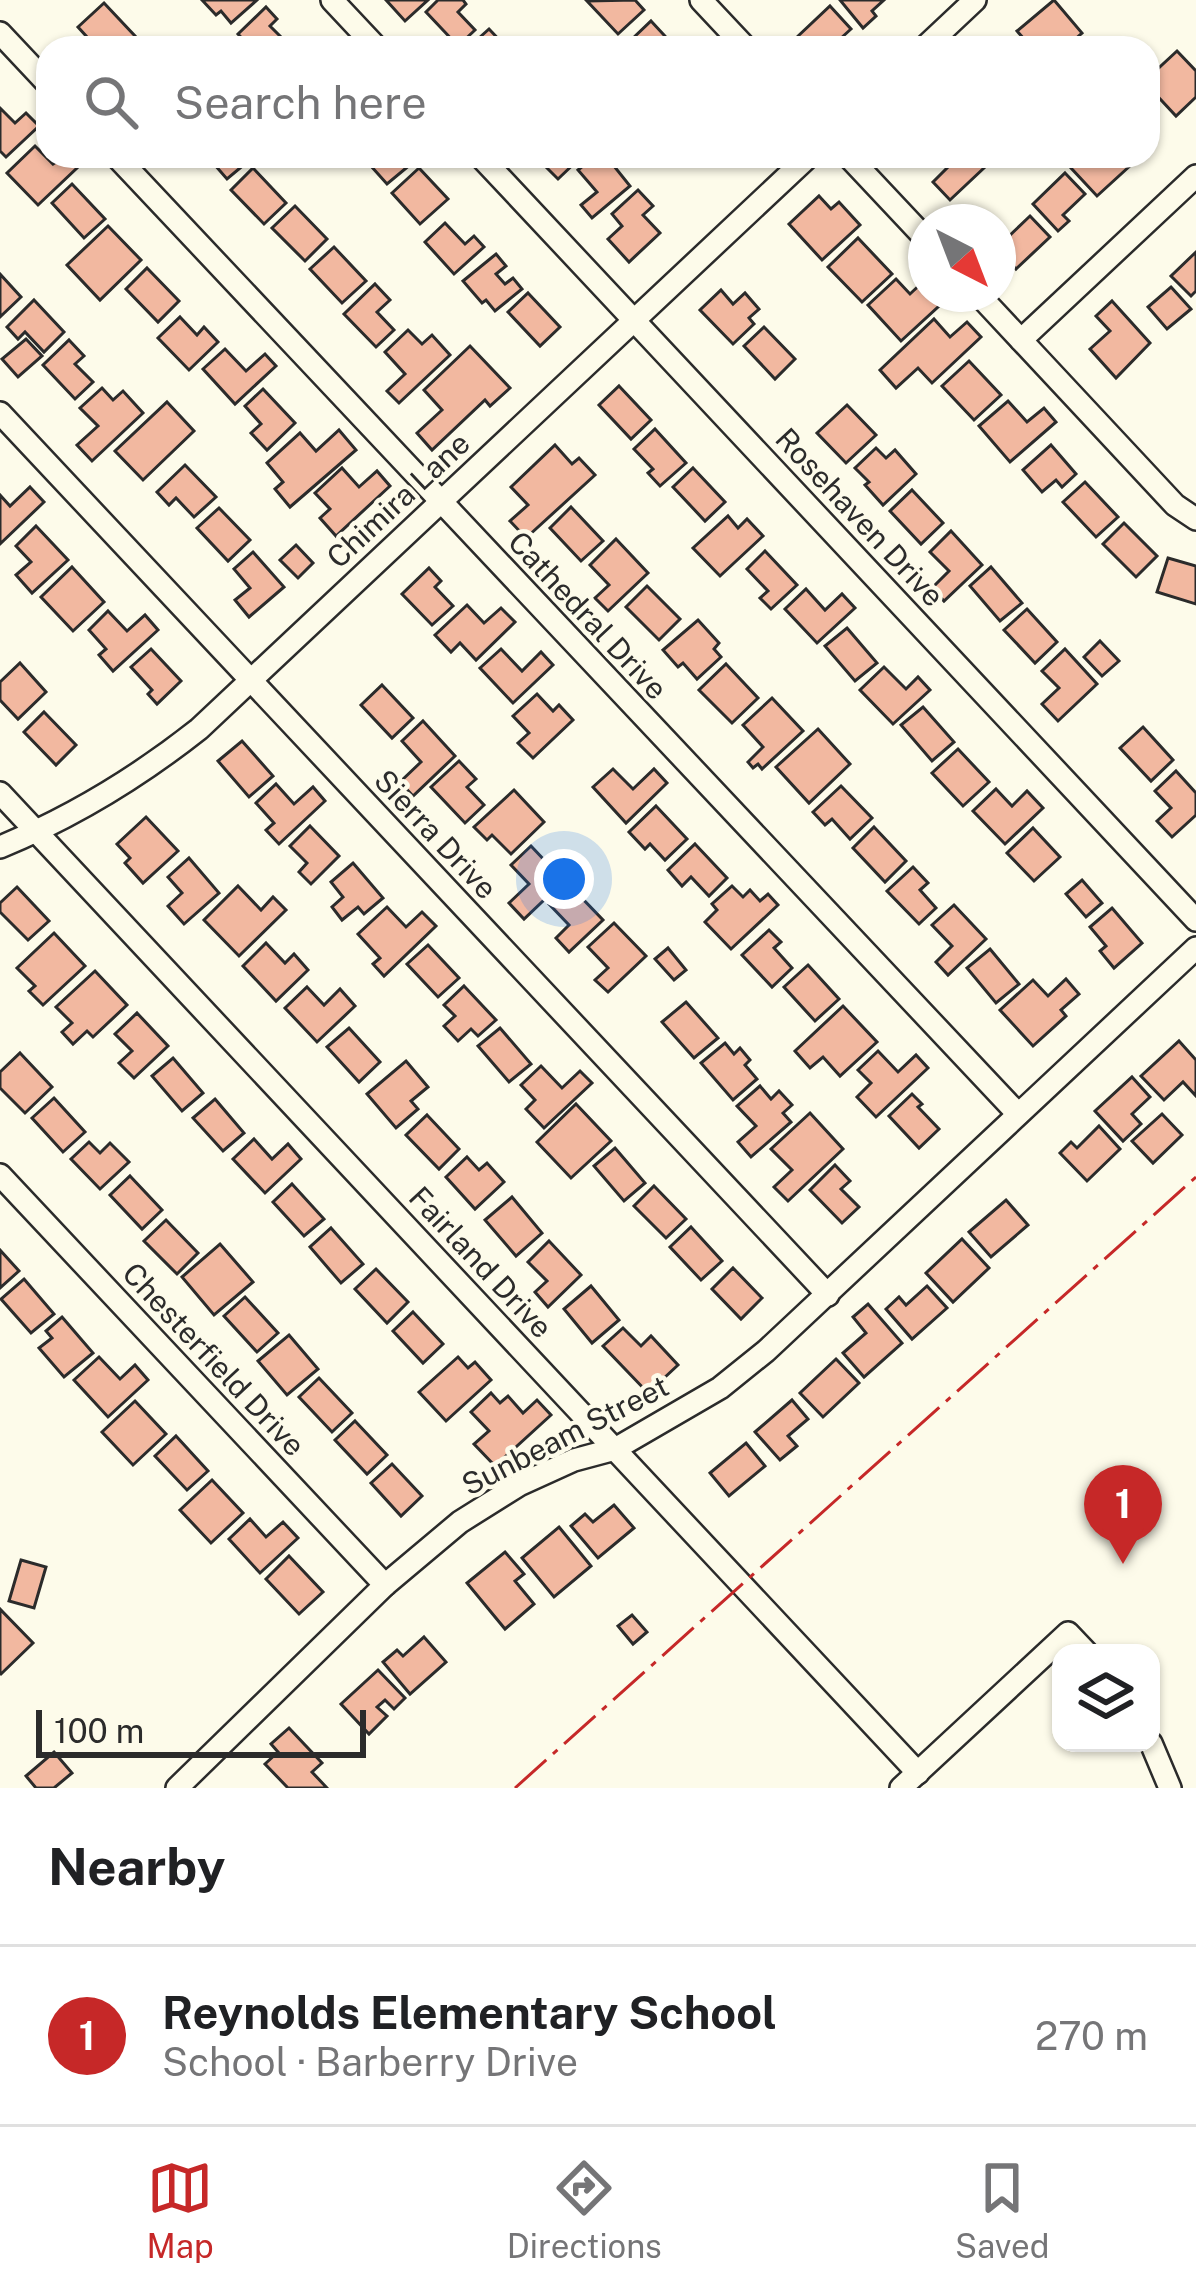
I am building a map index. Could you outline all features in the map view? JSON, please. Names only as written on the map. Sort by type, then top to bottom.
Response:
[{"type":"street","points":[[332,0],[366,36]]},
{"type":"street","points":[[701,0],[735,36]]},
{"type":"street","points":[[937,36],[975,0]]},
{"type":"street","points":[[0,33],[36,71]]},
{"type":"street","name":"Cathedral Drive","points":[[127,168],[1018,1114]]},
{"type":"street","name":"Rosehaven Drive","points":[[491,168],[1196,920]]},
{"type":"street","name":"Chimira Lane","points":[[0,847],[37,832],[150,768],[250,681],[796,168]]},
{"type":"street","points":[[859,168],[908,220]]},
{"type":"street","points":[[1022,340],[1196,176]]},
{"type":"street","points":[[995,312],[1190,515]]},
{"type":"street","name":"Sierra Drive","points":[[0,413],[828,1295]]},
{"type":"street","name":"Fairland Drive","points":[[0,793],[615,1449],[910,1780]]},
{"type":"street","name":"Sunbeam Street","points":[[177,1788],[385,1585],[460,1522],[519,1485],[574,1460],[615,1449],[721,1388],[828,1295],[1196,947]]},
{"type":"street","name":"Chesterfield Drive","points":[[0,1175],[385,1585]]},
{"type":"street","points":[[1056,1644],[1068,1633],[1078,1644]]},
{"type":"street","points":[[910,1780],[1052,1648]]},
{"type":"street","points":[[1155,1752],[1170,1788]]},
{"type":"building","points":[[202,0],[257,0],[231,23]]},
{"type":"building","points":[[386,0],[428,0],[405,21]]},
{"type":"building","points":[[438,0],[463,0],[466,4],[458,12],[475,30],[469,36],[449,36],[426,12]]},
{"type":"building","points":[[635,0],[644,10],[618,34],[587,1]]},
{"type":"building","points":[[840,0],[884,0],[863,28]]},
{"type":"building","points":[[1054,0],[1082,33],[1021,36],[1017,31]]},
{"type":"building","points":[[104,3],[135,36],[86,36],[78,27]]},
{"type":"building","points":[[830,6],[851,29],[843,36],[798,36]]},
{"type":"building","points":[[266,7],[277,19],[270,26],[280,36],[240,36]]},
{"type":"building","points":[[651,21],[665,36],[635,36]]},
{"type":"building","points":[[1177,51],[1196,71],[1196,97],[1176,116],[1160,99],[1160,67]]},
{"type":"building","points":[[0,108],[15,123],[26,113],[36,129],[6,157],[0,151]]},
{"type":"building","points":[[35,146],[36,168],[77,168],[38,205],[7,173]]},
{"type":"building","points":[[217,168],[240,168],[227,179]]},
{"type":"building","points":[[253,168],[286,203],[264,224],[231,190]]},
{"type":"building","points":[[373,168],[406,168],[387,184]]},
{"type":"building","points":[[419,168],[448,199],[420,224],[392,193]]},
{"type":"building","points":[[547,168],[569,168],[558,179]]},
{"type":"building","points":[[616,168],[630,186],[592,218],[581,205],[597,192],[578,170]]},
{"type":"building","points":[[947,168],[984,168],[950,200],[933,182]]},
{"type":"building","points":[[1071,168],[1128,168],[1097,196]]},
{"type":"building","points":[[1065,173],[1085,194],[1063,215],[1069,221],[1058,231],[1033,204]]},
{"type":"building","points":[[72,184],[105,219],[84,238],[52,203]]},
{"type":"building","points":[[638,190],[653,206],[643,215],[660,233],[629,262],[608,239],[622,226],[612,214]]},
{"type":"building","points":[[819,196],[831,209],[839,202],[860,225],[822,260],[789,224]]},
{"type":"building","points":[[295,206],[327,239],[305,261],[272,228]]},
{"type":"building","points":[[1030,216],[1050,237],[1016,269],[1016,229]]},
{"type":"building","points":[[445,223],[465,244],[474,236],[484,247],[454,274],[425,242]]},
{"type":"building","points":[[108,226],[141,260],[100,300],[67,265]]},
{"type":"building","points":[[858,238],[892,274],[862,302],[828,267]]},
{"type":"building","points":[[334,247],[366,281],[342,303],[310,269]]},
{"type":"building","points":[[1196,252],[1196,291],[1191,296],[1171,276]]},
{"type":"building","points":[[496,254],[506,266],[496,274],[505,284],[513,278],[522,289],[495,311],[463,281]]},
{"type":"building","points":[[147,268],[179,301],[158,322],[126,289]]},
{"type":"building","points":[[0,274],[21,297],[0,317]]},
{"type":"building","points":[[896,279],[908,292],[908,312],[933,312],[901,341],[868,305]]},
{"type":"building","points":[[375,284],[390,300],[377,312],[394,330],[376,347],[344,314]]},
{"type":"building","points":[[1171,287],[1191,309],[1167,329],[1148,307]]},
{"type":"building","points":[[721,290],[733,304],[745,293],[759,309],[749,318],[754,324],[733,344],[700,310]]},
{"type":"building","points":[[528,293],[560,327],[540,346],[508,312]]},
{"type":"building","points":[[34,300],[64,332],[44,352],[25,332],[18,339],[7,327]]},
{"type":"building","points":[[1112,301],[1150,343],[1116,378],[1090,349],[1110,331],[1096,316]]},
{"type":"building","points":[[180,317],[197,335],[204,327],[218,342],[189,370],[158,338]]},
{"type":"building","points":[[934,319],[950,337],[967,322],[981,337],[932,383],[918,368],[896,388],[880,370]]},
{"type":"building","points":[[764,327],[795,359],[775,379],[744,346]]},
{"type":"building","points":[[408,330],[422,344],[432,335],[450,355],[399,403],[387,391],[405,374],[385,352]]},
{"type":"building","points":[[26,339],[42,356],[18,377],[2,359]]},
{"type":"building","points":[[69,340],[84,356],[75,364],[93,382],[75,399],[43,365]]},
{"type":"building","points":[[470,346],[510,388],[490,406],[485,400],[432,450],[417,433],[442,410],[424,390]]},
{"type":"building","points":[[225,349],[246,371],[265,354],[276,366],[235,404],[203,369]]},
{"type":"building","points":[[969,361],[1001,395],[974,420],[942,386]]},
{"type":"building","points":[[619,386],[651,420],[631,439],[599,405]]},
{"type":"building","points":[[102,388],[113,400],[123,391],[143,413],[92,461],[77,445],[98,426],[80,408]]},
{"type":"building","points":[[263,389],[295,423],[267,450],[251,433],[261,424],[245,406]]},
{"type":"building","points":[[1008,401],[1027,422],[1044,408],[1056,422],[1010,462],[979,426]]},
{"type":"building","points":[[167,402],[194,431],[143,480],[115,451]]},
{"type":"building","points":[[847,405],[876,435],[846,463],[817,433]]},
{"type":"building","points":[[655,429],[686,463],[660,486],[648,473],[653,469],[634,449]]},
{"type":"building","points":[[339,430],[356,450],[290,507],[275,489],[283,482],[267,463],[300,433],[316,451]]},
{"type":"building","points":[[555,445],[572,464],[579,458],[595,475],[526,538],[510,521],[528,505],[511,487]]},
{"type":"building","points":[[1051,445],[1076,474],[1062,487],[1056,480],[1042,492],[1023,470]]},
{"type":"building","points":[[876,448],[886,458],[895,450],[916,474],[883,505],[855,468]]},
{"type":"building","points":[[185,465],[216,497],[194,517],[176,498],[169,505],[157,492]]},
{"type":"building","points":[[342,468],[359,487],[377,471],[390,486],[336,536],[320,518],[330,509],[315,493]]},
{"type":"building","points":[[693,468],[725,502],[705,521],[673,487]]},
{"type":"building","points":[[1085,482],[1118,517],[1096,537],[1063,502]]},
{"type":"building","points":[[30,487],[44,502],[0,544],[0,495],[10,506]]},
{"type":"building","points":[[912,490],[943,523],[921,544],[890,511]]},
{"type":"building","points":[[571,507],[603,541],[581,561],[550,528]]},
{"type":"building","points":[[219,508],[250,540],[228,561],[197,528]]},
{"type":"building","points":[[728,516],[738,528],[747,519],[763,536],[720,576],[693,548]]},
{"type":"building","points":[[1124,523],[1157,556],[1136,577],[1103,544]]},
{"type":"building","points":[[36,526],[68,560],[32,593],[16,575],[31,562],[16,546]]},
{"type":"building","points":[[951,531],[982,565],[944,601],[932,588],[949,571],[930,552]]},
{"type":"building","points":[[616,539],[648,573],[608,611],[595,598],[609,585],[590,565]]},
{"type":"building","points":[[296,545],[313,563],[298,578],[280,560]]},
{"type":"building","points":[[765,551],[797,585],[771,609],[760,598],[768,591],[747,569]]},
{"type":"building","points":[[253,552],[284,587],[249,617],[235,600],[250,588],[234,569]]},
{"type":"building","points":[[1168,558],[1196,566],[1196,604],[1157,592]]},
{"type":"building","points":[[72,567],[104,602],[73,631],[41,597]]},
{"type":"building","points":[[991,567],[1022,603],[1000,621],[970,586]]},
{"type":"building","points":[[429,568],[441,581],[435,587],[453,606],[432,625],[402,594]]},
{"type":"building","points":[[647,586],[680,619],[659,640],[626,607]]},
{"type":"building","points":[[806,589],[825,610],[842,594],[855,608],[817,643],[785,609]]},
{"type":"building","points":[[467,605],[484,623],[501,608],[515,622],[476,660],[460,643],[451,652],[435,635]]},
{"type":"building","points":[[1027,609],[1057,642],[1035,663],[1004,630]]},
{"type":"building","points":[[108,611],[127,631],[145,615],[158,630],[113,671],[99,655],[106,649],[89,630]]},
{"type":"building","points":[[698,620],[719,643],[714,649],[721,657],[697,679],[663,650]]},
{"type":"building","points":[[847,628],[877,663],[855,681],[825,646]]},
{"type":"building","points":[[1100,641],[1119,661],[1102,676],[1084,657]]},
{"type":"building","points":[[151,649],[181,681],[157,704],[148,694],[152,690],[131,667]]},
{"type":"building","points":[[501,649],[522,671],[541,652],[553,665],[513,703],[480,668]]},
{"type":"building","points":[[1065,649],[1097,684],[1058,721],[1042,704],[1059,688],[1042,671]]},
{"type":"building","points":[[20,663],[46,692],[18,719],[0,700],[0,682]]},
{"type":"building","points":[[726,664],[758,698],[732,723],[699,690]]},
{"type":"building","points":[[884,667],[906,689],[918,677],[930,690],[893,724],[860,690]]},
{"type":"building","points":[[382,685],[413,718],[392,738],[361,705]]},
{"type":"building","points":[[537,694],[553,711],[559,705],[573,720],[533,758],[518,743],[529,733],[513,716]]},
{"type":"building","points":[[772,698],[803,731],[762,769],[758,764],[753,768],[748,762],[763,747],[743,725]]},
{"type":"building","points":[[923,707],[954,742],[932,761],[901,725]]},
{"type":"building","points":[[44,712],[76,745],[56,765],[24,732]]},
{"type":"building","points":[[423,721],[455,756],[413,796],[400,782],[421,762],[402,741]]},
{"type":"building","points":[[1143,727],[1173,760],[1151,781],[1120,748]]},
{"type":"building","points":[[818,729],[850,764],[809,803],[776,767]]},
{"type":"building","points":[[242,741],[273,776],[249,797],[218,761]]},
{"type":"building","points":[[958,749],[989,782],[963,806],[932,773]]},
{"type":"building","points":[[459,761],[476,779],[467,787],[484,805],[465,823],[431,787]]},
{"type":"building","points":[[613,769],[633,789],[654,769],[667,783],[626,823],[593,787]]},
{"type":"building","points":[[1176,771],[1196,793],[1196,815],[1172,837],[1157,821],[1171,808],[1155,791]]},
{"type":"building","points":[[276,784],[294,804],[313,787],[325,801],[279,844],[266,830],[274,823],[256,803]]},
{"type":"building","points":[[841,786],[872,818],[850,839],[832,819],[825,825],[813,812]]},
{"type":"building","points":[[996,789],[1012,806],[1027,791],[1043,808],[1005,844],[973,811]]},
{"type":"building","points":[[514,790],[544,822],[511,854],[492,835],[487,840],[474,827]]},
{"type":"building","points":[[656,806],[687,839],[665,860],[629,832]]},
{"type":"building","points":[[146,817],[178,851],[143,883],[125,863],[130,858],[117,844]]},
{"type":"building","points":[[310,826],[339,856],[311,884],[299,872],[307,863],[290,846]]},
{"type":"building","points":[[874,827],[906,861],[885,882],[853,848]]},
{"type":"building","points":[[1033,828],[1060,857],[1034,881],[1007,853]]},
{"type":"building","points":[[695,844],[727,878],[709,896],[691,877],[682,886],[668,870]]},
{"type":"building","points":[[531,846],[564,881],[524,919],[509,903],[529,884],[511,865]]},
{"type":"building","points":[[189,858],[219,893],[184,924],[168,906],[182,893],[168,877]]},
{"type":"building","points":[[353,863],[383,898],[364,914],[358,907],[342,920],[332,907],[343,897],[331,882]]},
{"type":"building","points":[[913,867],[928,883],[920,890],[936,908],[919,924],[887,891]]},
{"type":"building","points":[[575,880],[586,891],[580,896],[603,920],[569,952],[556,938],[569,925],[549,904]]},
{"type":"building","points":[[1082,880],[1102,903],[1086,917],[1066,894]]},
{"type":"building","points":[[238,886],[261,910],[273,897],[286,910],[239,956],[204,920]]},
{"type":"building","points":[[732,886],[743,897],[750,890],[760,901],[768,894],[778,905],[731,949],[705,922],[717,910],[712,904]]},
{"type":"building","points":[[17,887],[49,921],[28,940],[0,912],[0,903]]},
{"type":"building","points":[[954,905],[986,939],[948,975],[936,962],[952,946],[932,925]]},
{"type":"building","points":[[387,907],[406,927],[422,912],[436,926],[384,976],[373,964],[380,958],[358,934]]},
{"type":"building","points":[[1112,908],[1142,943],[1114,968],[1100,951],[1106,946],[1090,927]]},
{"type":"building","points":[[614,923],[646,956],[608,992],[595,980],[608,968],[588,947]]},
{"type":"building","points":[[769,930],[781,942],[774,948],[792,968],[772,987],[742,955]]},
{"type":"building","points":[[54,933],[85,966],[43,1005],[29,991],[35,986],[17,968]]},
{"type":"building","points":[[266,943],[285,963],[294,954],[308,970],[276,1001],[243,966]]},
{"type":"building","points":[[428,945],[459,978],[438,997],[407,964]]},
{"type":"building","points":[[668,948],[686,970],[674,980],[655,959]]},
{"type":"building","points":[[990,949],[1019,984],[996,1003],[967,968]]},
{"type":"building","points":[[808,965],[839,999],[815,1021],[784,987]]},
{"type":"building","points":[[95,971],[127,1005],[93,1037],[87,1031],[73,1044],[62,1032],[72,1023],[56,1007]]},
{"type":"building","points":[[1066,979],[1079,994],[1061,1010],[1066,1016],[1033,1046],[1000,1010],[1033,980],[1048,996]]},
{"type":"building","points":[[464,986],[496,1020],[478,1036],[471,1029],[458,1041],[444,1026],[455,1016],[444,1005]]},
{"type":"building","points":[[307,987],[324,1005],[340,989],[355,1006],[317,1042],[285,1008]]},
{"type":"building","points":[[686,1002],[718,1038],[694,1058],[662,1022]]},
{"type":"building","points":[[843,1006],[877,1042],[840,1076],[823,1057],[810,1068],[795,1051]]},
{"type":"building","points":[[137,1013],[168,1046],[134,1078],[119,1063],[132,1051],[115,1034]]},
{"type":"building","points":[[349,1028],[380,1062],[359,1082],[327,1047]]},
{"type":"building","points":[[500,1028],[531,1064],[509,1082],[478,1046]]},
{"type":"building","points":[[1179,1041],[1196,1060],[1196,1096],[1183,1082],[1164,1100],[1141,1076]]},
{"type":"building","points":[[725,1043],[734,1054],[740,1048],[750,1060],[745,1065],[757,1079],[733,1100],[701,1063]]},
{"type":"building","points":[[878,1051],[898,1072],[916,1055],[928,1068],[876,1117],[857,1097],[871,1083],[858,1070]]},
{"type":"building","points":[[20,1053],[52,1087],[25,1113],[0,1088],[0,1072]]},
{"type":"building","points":[[173,1058],[203,1093],[182,1111],[152,1076]]},
{"type":"building","points":[[406,1061],[428,1087],[411,1101],[418,1109],[396,1128],[367,1094]]},
{"type":"building","points":[[541,1066],[562,1088],[580,1071],[592,1083],[544,1128],[526,1109],[535,1100],[521,1085]]},
{"type":"building","points":[[1132,1077],[1150,1097],[1132,1114],[1141,1124],[1123,1141],[1095,1111]]},
{"type":"building","points":[[760,1086],[771,1099],[779,1091],[792,1105],[783,1113],[791,1122],[751,1157],[738,1142],[756,1126],[737,1106]]},
{"type":"building","points":[[912,1094],[939,1129],[919,1148],[889,1116]]},
{"type":"building","points":[[54,1098],[85,1132],[63,1152],[32,1118]]},
{"type":"building","points":[[215,1099],[244,1133],[223,1151],[193,1118]]},
{"type":"building","points":[[576,1104],[611,1141],[571,1178],[537,1142]]},
{"type":"building","points":[[810,1113],[843,1149],[788,1201],[774,1187],[792,1170],[771,1149]]},
{"type":"building","points":[[1162,1114],[1182,1135],[1153,1163],[1132,1141]]},
{"type":"building","points":[[427,1115],[459,1149],[439,1169],[406,1135]]},
{"type":"building","points":[[1099,1126],[1120,1149],[1087,1181],[1060,1153],[1071,1142],[1077,1148]]},
{"type":"building","points":[[254,1139],[272,1159],[288,1144],[301,1159],[265,1193],[233,1159]]},
{"type":"building","points":[[89,1142],[100,1153],[110,1143],[129,1162],[100,1189],[71,1159]]},
{"type":"building","points":[[615,1148],[645,1183],[624,1201],[594,1166]]},
{"type":"building","points":[[467,1157],[479,1170],[487,1163],[504,1182],[475,1209],[446,1177]]},
{"type":"building","points":[[835,1165],[850,1181],[841,1189],[859,1207],[842,1223],[810,1190]]},
{"type":"building","points":[[130,1176],[162,1210],[142,1229],[110,1195]]},
{"type":"building","points":[[292,1184],[324,1219],[304,1236],[273,1202]]},
{"type":"building","points":[[654,1186],[686,1219],[666,1238],[634,1206]]},
{"type":"building","points":[[512,1197],[542,1233],[516,1256],[485,1220]]},
{"type":"building","points":[[1006,1200],[1028,1225],[991,1257],[969,1232]]},
{"type":"building","points":[[166,1220],[198,1253],[177,1274],[144,1241]]},
{"type":"building","points":[[691,1227],[722,1261],[701,1280],[670,1247]]},
{"type":"building","points":[[331,1228],[363,1264],[341,1283],[310,1247]]},
{"type":"building","points":[[962,1239],[989,1268],[953,1302],[926,1273]]},
{"type":"building","points":[[549,1241],[581,1275],[548,1307],[535,1292],[547,1281],[528,1262]]},
{"type":"building","points":[[220,1244],[253,1282],[214,1315],[182,1277]]},
{"type":"building","points":[[0,1250],[19,1271],[0,1288]]},
{"type":"building","points":[[733,1268],[762,1298],[741,1319],[712,1289]]},
{"type":"building","points":[[376,1269],[408,1302],[387,1323],[355,1289]]},
{"type":"building","points":[[24,1279],[54,1314],[31,1333],[1,1299]]},
{"type":"building","points":[[591,1286],[619,1320],[592,1343],[564,1309]]},
{"type":"building","points":[[927,1286],[947,1308],[912,1339],[886,1309],[899,1297],[906,1305]]},
{"type":"building","points":[[245,1297],[278,1333],[257,1352],[224,1316]]},
{"type":"building","points":[[868,1304],[902,1343],[864,1377],[843,1353],[866,1333],[853,1317]]},
{"type":"building","points":[[413,1312],[443,1344],[423,1363],[393,1331]]},
{"type":"building","points":[[62,1317],[93,1353],[64,1377],[39,1348],[52,1338],[46,1331]]},
{"type":"building","points":[[623,1328],[641,1346],[651,1336],[678,1365],[648,1393],[603,1346]]},
{"type":"building","points":[[289,1335],[318,1369],[287,1395],[258,1361]]},
{"type":"building","points":[[99,1357],[120,1379],[135,1365],[148,1380],[108,1417],[74,1380]]},
{"type":"building","points":[[458,1357],[468,1368],[475,1362],[491,1380],[446,1421],[419,1392]]},
{"type":"building","points":[[836,1359],[859,1383],[823,1417],[800,1393]]},
{"type":"building","points":[[319,1378],[352,1413],[332,1432],[299,1397]]},
{"type":"building","points":[[491,1393],[500,1403],[508,1396],[523,1413],[537,1400],[551,1415],[495,1466],[474,1444],[489,1431],[471,1412]]},
{"type":"building","points":[[792,1400],[808,1419],[788,1436],[797,1446],[780,1460],[755,1432]]},
{"type":"building","points":[[135,1401],[166,1434],[133,1465],[102,1432]]},
{"type":"building","points":[[355,1421],[387,1455],[367,1474],[335,1440]]},
{"type":"building","points":[[176,1436],[208,1471],[187,1490],[155,1456]]},
{"type":"building","points":[[746,1443],[765,1466],[729,1496],[710,1473]]},
{"type":"building","points":[[392,1464],[422,1496],[401,1516],[371,1483]]},
{"type":"building","points":[[212,1480],[243,1513],[211,1543],[180,1510]]},
{"type":"building","points":[[614,1505],[634,1528],[598,1558],[571,1526],[585,1514],[593,1522]]},
{"type":"building","points":[[250,1519],[266,1537],[283,1522],[298,1538],[260,1573],[229,1539]]},
{"type":"building","points":[[559,1527],[591,1566],[554,1597],[522,1558]]},
{"type":"building","points":[[505,1552],[524,1574],[515,1581],[534,1604],[505,1629],[467,1583]]},
{"type":"building","points":[[289,1556],[323,1592],[299,1614],[266,1579]]},
{"type":"building","points":[[21,1560],[46,1567],[34,1608],[9,1601]]},
{"type":"building","points":[[0,1609],[33,1643],[1,1674],[0,1673]]},
{"type":"building","points":[[632,1615],[647,1632],[633,1644],[618,1626]]},
{"type":"building","points":[[424,1637],[446,1662],[410,1694],[383,1662],[397,1650],[403,1656]]},
{"type":"building","points":[[378,1670],[405,1698],[394,1709],[385,1700],[377,1707],[387,1716],[369,1734],[341,1704]]},
{"type":"building","points":[[289,1728],[322,1763],[312,1772],[327,1788],[288,1788],[265,1764],[278,1752],[271,1744]]},
{"type":"building","points":[[54,1752],[72,1773],[54,1788],[36,1788],[26,1776]]},
{"type":"power","points":[[515,1788],[1196,1177]]},
{"type":"place","name":"Reynolds Elementary School","points":[[1123,1564]]}]
